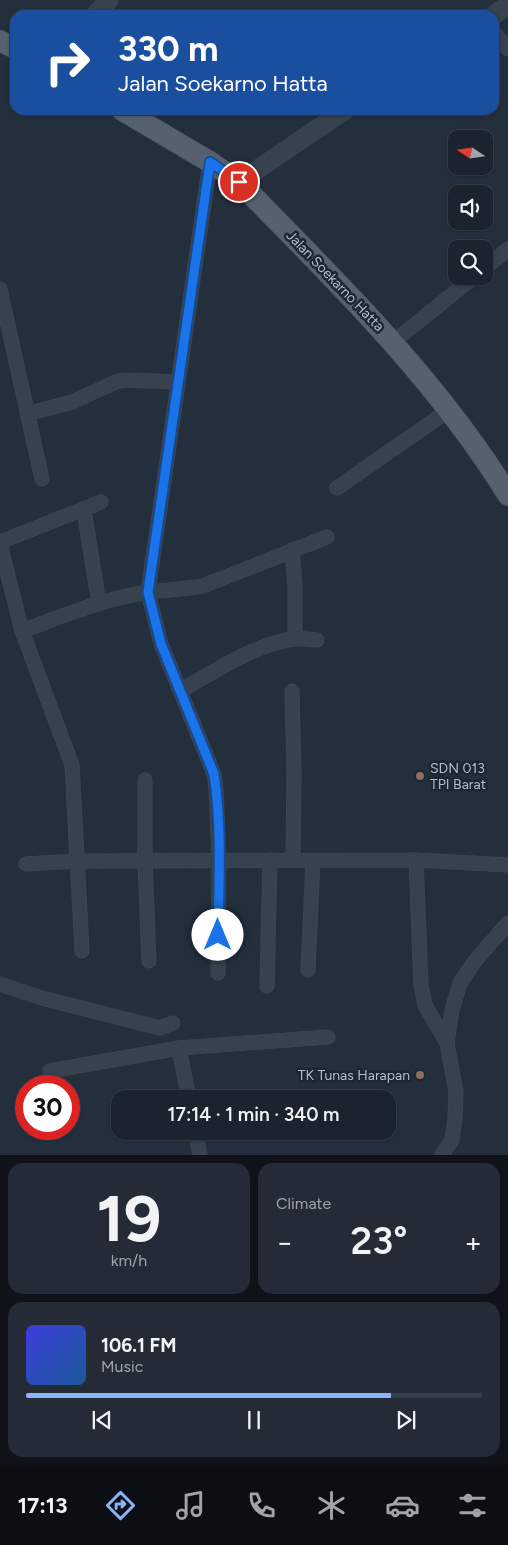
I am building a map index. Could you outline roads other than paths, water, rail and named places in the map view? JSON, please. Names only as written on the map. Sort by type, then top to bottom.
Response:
[{"type":"main road","name":"Jalan Soekarno Hatta","points":[[130,115],[210,162],[239,182],[393,342],[449,410],[508,495]]},
{"type":"street","points":[[100,10],[109,0]]},
{"type":"street","points":[[499,39],[508,49]]},
{"type":"street","points":[[239,182],[338,115]]},
{"type":"street","points":[[210,162],[148,592],[161,644],[214,774],[219,860],[218,973]]},
{"type":"street","points":[[493,262],[508,249]]},
{"type":"street","points":[[393,342],[464,285]]},
{"type":"street","points":[[0,289],[42,479]]},
{"type":"street","points":[[27,414],[72,402],[116,382],[178,382]]},
{"type":"street","points":[[336,488],[449,410]]},
{"type":"street","points":[[82,951],[72,764],[22,631],[0,543],[101,502]]},
{"type":"street","points":[[84,510],[99,604]]},
{"type":"street","points":[[22,631],[99,604],[148,592],[184,590],[203,586],[327,537]]},
{"type":"street","points":[[292,550],[295,639]]},
{"type":"street","points":[[180,691],[254,650],[295,639],[317,640]]},
{"type":"street","points":[[292,691],[294,770],[293,860]]},
{"type":"street","points":[[145,780],[145,861],[150,961]]},
{"type":"street","points":[[26,864],[219,860],[416,860],[508,865]]},
{"type":"street","points":[[268,986],[270,860]]},
{"type":"street","points":[[416,860],[421,986],[425,1005],[447,1043]]},
{"type":"street","points":[[308,970],[313,861]]},
{"type":"street","points":[[442,1155],[452,1140],[456,1101],[447,1043],[452,1010],[460,983],[474,962],[508,923]]},
{"type":"street","points":[[0,984],[42,998],[160,1028],[173,1024]]},
{"type":"street","points":[[50,1070],[178,1048],[328,1037]]},
{"type":"street","points":[[178,1048],[187,1090]]},
{"type":"street","points":[[197,1140],[200,1155]]},
{"type":"place","name":"SDN 013 TPI Barat","points":[[420,776]]},
{"type":"place","name":"TK Tunas Harapan","points":[[420,1075]]}]
